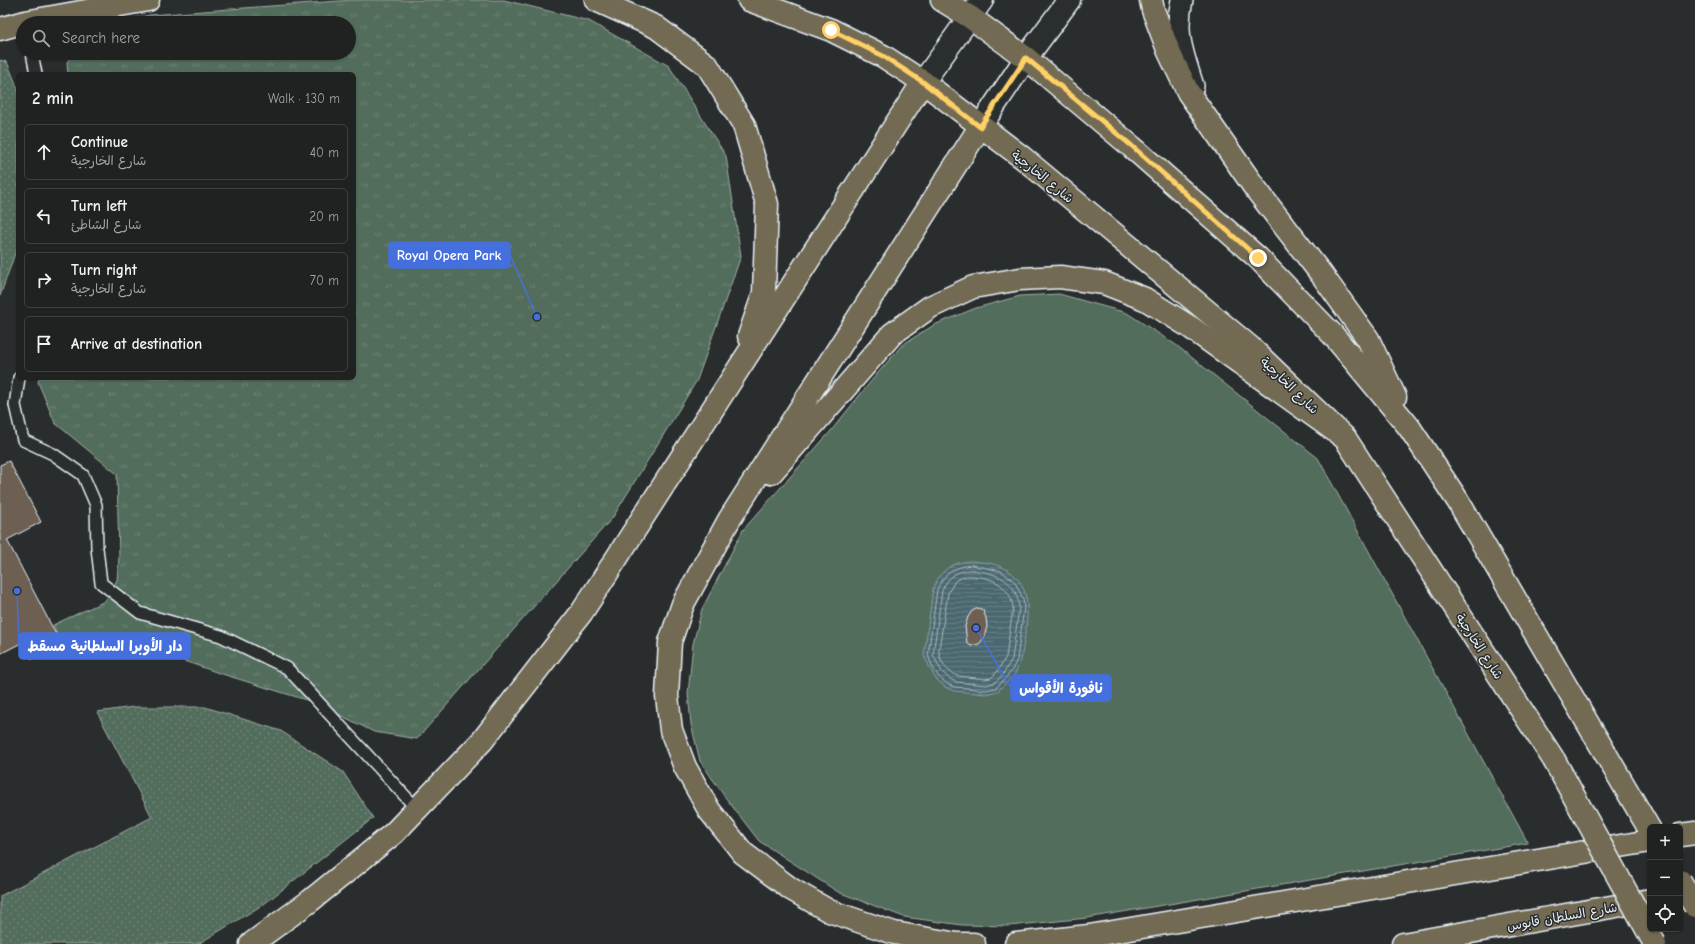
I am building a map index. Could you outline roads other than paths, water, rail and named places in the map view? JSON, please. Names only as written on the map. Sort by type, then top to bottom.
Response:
[{"type":"main road","points":[[59,16],[148,0]]},
{"type":"main road","points":[[596,0],[656,27],[707,65],[744,125],[767,204],[764,293],[752,330],[692,440]]},
{"type":"main road","name":"شارع الخارجية","points":[[749,0],[831,30],[883,56],[923,82],[980,127],[1023,158],[1250,347],[1345,438],[1554,760],[1655,944]]},
{"type":"main road","points":[[942,0],[970,17],[1026,58],[1132,146],[1258,258],[1333,335],[1409,427],[1458,501],[1647,825]]},
{"type":"main road","points":[[251,944],[310,901],[394,834],[482,741],[582,612],[923,82],[982,0]]},
{"type":"main road","points":[[974,944],[956,944],[894,933],[829,911],[791,889],[743,853],[709,810],[685,767],[671,730],[667,696],[670,642],[683,604],[729,520],[980,127],[1026,58],[1069,0]]},
{"type":"main road","points":[[1152,0],[1153,10],[1172,59],[1188,92],[1255,188],[1322,275],[1368,339],[1409,427]]},
{"type":"main road","points":[[0,29],[16,25]]},
{"type":"main road","points":[[729,520],[892,334],[930,307],[973,287],[1020,278],[1060,277],[1104,283],[1145,299],[1190,327],[1345,438]]},
{"type":"main road","points":[[1683,835],[1695,833]]},
{"type":"main road","points":[[1016,944],[1089,936],[1647,841]]},
{"type":"main road","points":[[1683,886],[1695,906]]},
{"type":"main road","points":[[1683,894],[1695,892]]},
{"type":"main road","name":"شارع السلطان قابوس","points":[[1403,944],[1647,901]]},
{"type":"street","points":[[1182,0],[1178,17],[1180,44],[1193,86],[1213,128]]},
{"type":"lane","points":[[33,60],[36,72]]},
{"type":"lane","points":[[20,380],[15,405],[23,440],[53,454],[83,475],[96,505],[97,548],[101,583],[140,613],[221,636],[287,668],[417,809]]},
{"type":"water","points":[[972,561],[1002,567],[1014,575],[1022,585],[1026,596],[1027,622],[1021,661],[1015,674],[998,691],[986,694],[954,691],[945,687],[935,678],[924,656],[933,589],[936,582],[943,572],[953,565]]},
{"type":"place","name":"Royal Opera Park","points":[[537,317]]},
{"type":"place","name":"دار الأوبرا السلطانية مسقط","points":[[17,591]]},
{"type":"place","name":"نافورة الأقواس","points":[[976,628]]}]
